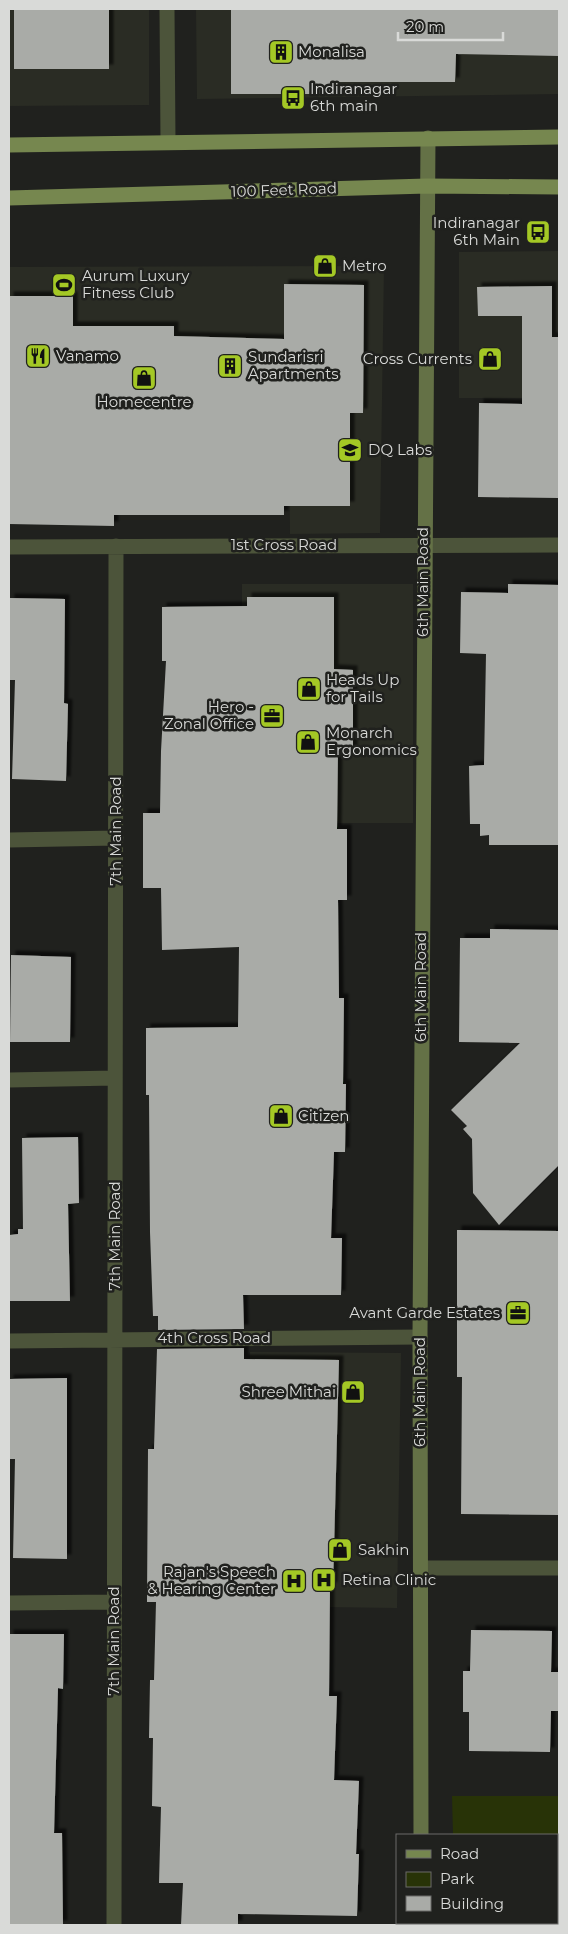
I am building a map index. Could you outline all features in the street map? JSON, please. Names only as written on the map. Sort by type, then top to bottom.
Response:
[{"type":"main road","points":[[9,145],[168,141],[559,137]]},
{"type":"main road","name":"100 Feet Road","points":[[9,198],[427,186],[559,187]]},
{"type":"street","points":[[167,9],[168,141]]},
{"type":"street","name":"6th Main Road","points":[[421,1834],[420,1337],[428,138]]},
{"type":"street","name":"1st Cross Road","points":[[9,548],[559,545]]},
{"type":"street","name":"7th Main Road","points":[[114,1925],[116,546]]},
{"type":"street","points":[[9,840],[116,838]]},
{"type":"street","points":[[9,1080],[115,1078]]},
{"type":"street","name":"4th Cross Road","points":[[9,1341],[115,1338],[420,1337]]},
{"type":"street","points":[[421,1568],[559,1568]]},
{"type":"street","points":[[9,1603],[114,1602]]},
{"type":"shaded area","points":[[9,9],[149,9],[149,105],[9,106]]},
{"type":"shaded area","points":[[196,9],[559,9],[559,94],[197,99]]},
{"type":"shaded area","points":[[559,251],[559,398],[459,398],[459,252]]},
{"type":"shaded area","points":[[384,266],[380,533],[290,534],[289,420],[9,422],[9,267]]},
{"type":"shaded area","points":[[242,584],[413,584],[413,823],[241,823]]},
{"type":"shaded area","points":[[250,1352],[401,1353],[397,1608],[247,1606]]},
{"type":"green space","points":[[452,1796],[559,1796],[559,1925],[454,1925],[558,1924],[558,1834],[453,1834]]},
{"type":"building","points":[[14,9],[109,9],[109,69],[14,69]]},
{"type":"building","points":[[231,9],[559,9],[559,56],[456,54],[455,82],[331,82],[331,94],[231,94]]},
{"type":"building","points":[[284,284],[364,285],[363,413],[350,413],[350,506],[284,506],[284,515],[114,515],[114,526],[9,524],[9,296],[73,296],[73,326],[174,326],[174,336],[284,339]]},
{"type":"building","points":[[552,286],[552,337],[559,337],[559,498],[478,497],[479,403],[522,404],[522,316],[478,316],[477,287]]},
{"type":"building","points":[[508,584],[559,585],[559,845],[489,845],[489,835],[480,836],[480,824],[470,824],[469,766],[484,765],[486,654],[460,653],[461,592],[508,593]]},
{"type":"building","points":[[247,597],[334,597],[334,669],[353,670],[353,750],[338,750],[337,829],[347,829],[347,900],[338,900],[339,998],[344,998],[343,1084],[346,1084],[345,1152],[334,1152],[331,1238],[342,1238],[341,1295],[243,1295],[244,1329],[158,1330],[158,1316],[153,1316],[149,1095],[146,1095],[146,1028],[238,1027],[239,947],[162,950],[161,888],[143,888],[143,813],[160,813],[166,661],[162,661],[162,607],[247,606]]},
{"type":"building","points":[[10,598],[65,599],[64,703],[68,704],[66,781],[12,779],[15,680],[9,680]]},
{"type":"building","points":[[490,929],[559,930],[559,1165],[499,1225],[473,1193],[472,1139],[463,1129],[467,1126],[451,1110],[520,1043],[459,1042],[460,938],[490,938]]},
{"type":"building","points":[[11,955],[71,957],[70,1042],[10,1042]]},
{"type":"building","points":[[78,1137],[79,1203],[68,1204],[70,1301],[9,1301],[9,1235],[18,1234],[18,1229],[23,1229],[22,1138]]},
{"type":"building","points":[[457,1230],[559,1231],[559,1515],[461,1514],[462,1377],[457,1377]]},
{"type":"building","points":[[244,1348],[244,1359],[339,1360],[333,1587],[330,1586],[329,1696],[337,1696],[334,1780],[359,1781],[356,1854],[359,1854],[357,1916],[238,1914],[238,1925],[181,1925],[183,1883],[159,1883],[161,1807],[152,1806],[153,1738],[149,1738],[150,1680],[154,1680],[156,1602],[147,1602],[148,1449],[154,1449],[157,1349]]},
{"type":"building","points":[[67,1378],[67,1559],[13,1558],[15,1459],[9,1459],[9,1379]]},
{"type":"building","points":[[471,1630],[552,1631],[551,1672],[559,1672],[559,1711],[551,1711],[550,1752],[469,1751],[469,1712],[463,1712],[463,1671],[470,1671]]},
{"type":"building","points":[[9,1634],[64,1634],[63,1689],[58,1688],[54,1833],[62,1833],[63,1925],[9,1925]]},
{"type":"place","name":"Monalisa","points":[[281,52]]},
{"type":"place","name":"Indiranagar 6th main","points":[[293,98]]},
{"type":"place","name":"Indiranagar 6th Main","points":[[538,232]]},
{"type":"place","name":"Metro","points":[[325,266]]},
{"type":"place","name":"Aurum Luxury Fitness Club","points":[[64,285]]},
{"type":"place","name":"Vanamo","points":[[38,356]]},
{"type":"place","name":"Cross Currents","points":[[490,359]]},
{"type":"place","name":"Sundarisri Apartments","points":[[230,366]]},
{"type":"place","name":"Homecentre","points":[[144,378]]},
{"type":"place","name":"DQ Labs","points":[[350,450]]},
{"type":"place","name":"Heads Up for Tails","points":[[309,689]]},
{"type":"place","name":"Hero - Zonal Office","points":[[272,716]]},
{"type":"place","name":"Monarch Ergonomics","points":[[308,742]]},
{"type":"place","name":"Citizen","points":[[281,1116]]},
{"type":"place","name":"Avant Garde Estates","points":[[518,1313]]},
{"type":"place","name":"Shree Mithai","points":[[353,1392]]},
{"type":"place","name":"Sakhin","points":[[340,1550]]},
{"type":"place","name":"Retina Clinic","points":[[324,1580]]},
{"type":"place","name":"Rajan's Speech & Hearing Center","points":[[294,1581]]}]
